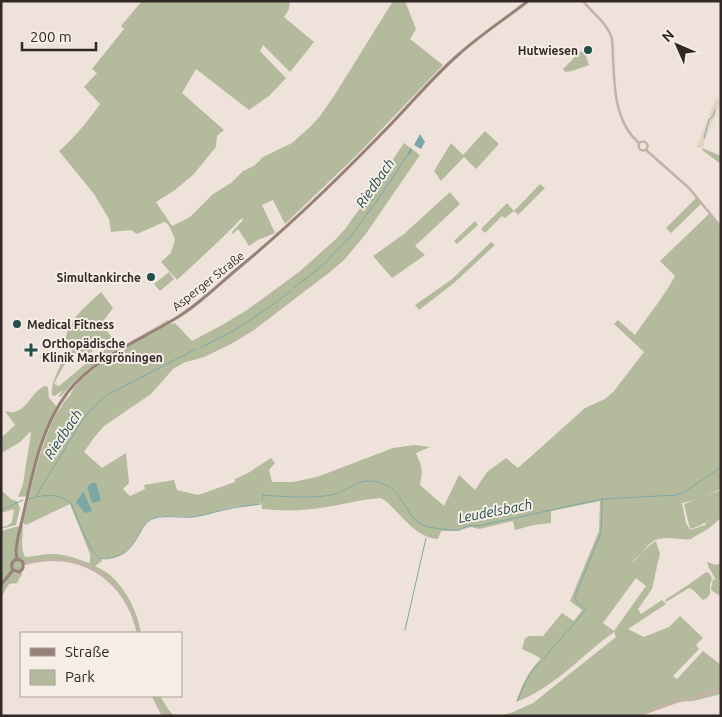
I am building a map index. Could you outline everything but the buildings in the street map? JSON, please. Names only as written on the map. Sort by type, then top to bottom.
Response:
[{"type":"main road","name":"Asperger Straße","points":[[17,559],[18,536],[42,440],[58,407],[75,383],[111,354],[182,314],[228,277],[286,228],[387,128],[458,54],[528,1]]},
{"type":"main road","points":[[17,559],[24,564],[22,570],[17,572],[13,570],[12,562],[17,559]]},
{"type":"main road","points":[[1,585],[13,570]]},
{"type":"street","points":[[583,1],[610,31],[618,109],[626,127],[639,143],[638,147],[642,151],[646,150],[689,188],[721,227]]},
{"type":"street","points":[[639,143],[642,141],[646,142],[646,150]]},
{"type":"street","points":[[24,564],[46,560],[60,560],[80,564],[98,572],[124,597],[133,615],[138,632]]},
{"type":"street","points":[[637,716],[721,689]]},
{"type":"street","points":[[154,697],[163,716]]},
{"type":"green space","points":[[142,1],[290,1],[289,9],[284,17],[314,42],[290,72],[263,45],[260,51],[286,78],[269,96],[249,110],[196,69],[182,93],[224,130],[217,136],[216,147],[193,175],[175,190],[156,202],[172,226],[190,217],[213,194],[231,183],[243,171],[254,166],[263,157],[292,143],[311,126],[334,96],[393,1],[405,1],[416,29],[410,39],[443,65],[359,153],[285,224],[273,200],[262,205],[275,233],[249,246],[238,229],[233,234],[232,232],[243,220],[242,218],[177,280],[161,262],[171,253],[175,239],[168,224],[164,222],[137,234],[131,230],[111,232],[109,219],[94,194],[59,151],[81,129],[100,104],[84,87],[97,73],[92,69],[124,29],[121,26]]},
{"type":"green space","name":"Hutwiesen","points":[[589,45],[593,49],[586,56],[589,65],[565,72],[563,69]]},
{"type":"green space","points":[[485,131],[499,144],[476,169],[464,157],[441,181],[434,171],[451,143],[463,155]]},
{"type":"green space","points":[[404,143],[420,155],[365,235],[344,260],[254,330],[204,357],[183,363],[173,369],[151,394],[104,426],[84,452],[102,468],[126,453],[129,483],[123,489],[130,496],[145,489],[144,485],[174,480],[177,490],[198,495],[235,482],[235,479],[271,458],[275,463],[269,470],[272,482],[293,482],[317,477],[393,448],[414,445],[430,447],[416,453],[421,468],[420,485],[444,506],[459,475],[475,490],[487,472],[506,458],[518,468],[585,408],[605,399],[614,391],[644,352],[614,324],[618,320],[635,335],[675,276],[660,261],[710,213],[721,227],[721,489],[705,496],[721,490],[721,518],[692,539],[661,538],[650,543],[641,554],[656,541],[660,553],[652,589],[638,609],[641,614],[662,600],[666,604],[628,629],[644,637],[669,627],[680,616],[703,638],[696,645],[699,649],[673,676],[677,679],[703,651],[721,665],[721,694],[693,701],[676,702],[637,716],[501,716],[533,703],[616,637],[614,632],[555,680],[530,696],[516,702],[532,668],[541,659],[522,649],[525,638],[529,636],[543,636],[562,613],[574,621],[582,610],[570,601],[599,531],[600,501],[551,511],[551,523],[515,530],[513,521],[479,529],[471,527],[456,531],[441,531],[438,539],[419,532],[380,498],[303,510],[262,509],[261,503],[251,506],[234,507],[196,517],[156,517],[146,523],[132,545],[124,553],[119,556],[101,558],[102,561],[95,566],[109,574],[126,594],[134,609],[141,632],[138,632],[133,615],[116,588],[97,572],[73,562],[53,560],[24,564],[20,572],[22,574],[17,583],[9,584],[1,597],[1,531],[23,525],[22,545],[25,557],[60,554],[90,563],[90,554],[70,504],[26,525],[23,523],[37,466],[51,425],[64,402],[89,371],[115,353],[169,324],[175,323],[192,341],[222,325],[247,310],[299,272],[336,239],[368,197]],"holes":[[[695,500],[684,504],[690,529],[711,519],[705,523],[706,527],[705,525],[690,530],[686,523],[682,503]],[[636,578],[646,586],[614,631],[603,623]]]},
{"type":"green space","points":[[704,143],[702,148],[697,146]]},
{"type":"green space","points":[[702,148],[721,156],[721,164],[702,150]]},
{"type":"green space","points":[[540,184],[545,188],[518,215],[514,211]]},
{"type":"green space","points":[[450,192],[460,204],[415,246],[425,255],[392,278],[373,256],[405,235]]},
{"type":"green space","points":[[697,197],[702,203],[671,233],[666,228]]},
{"type":"green space","points":[[507,203],[514,211],[505,218],[502,216],[485,233],[481,229]]},
{"type":"green space","points":[[475,221],[478,225],[457,244],[454,241]]},
{"type":"green space","points":[[491,242],[495,245],[454,283],[419,310],[415,305],[451,280]]},
{"type":"green space","points":[[169,272],[174,279],[160,291],[154,284]]},
{"type":"green space","points":[[101,292],[113,308],[101,324],[118,344],[120,347],[124,345],[92,366],[60,397],[58,397],[63,390],[55,396],[52,395],[53,382],[62,360],[67,359],[54,384],[59,386],[116,342],[112,337],[87,355],[82,353],[64,354],[70,326],[80,312]]},
{"type":"green space","points":[[168,320],[168,321],[133,340]]},
{"type":"green space","points":[[45,386],[48,387],[49,398],[57,407],[42,440],[28,496],[18,497],[23,484],[31,433],[19,443],[1,453],[1,438],[15,425],[5,411],[18,411],[35,393]]},
{"type":"green space","points":[[1,490],[11,499],[17,501],[20,508],[16,525],[1,529],[1,527],[7,526],[12,522],[14,509],[1,513]]},
{"type":"green space","points":[[707,562],[716,565],[721,563],[720,596],[711,590],[713,579],[716,580]]},
{"type":"green space","points":[[706,572],[712,578],[710,594],[707,598],[703,600],[689,588],[666,602],[665,600]]},
{"type":"green space","points":[[154,697],[161,697],[174,716],[163,716]]},
{"type":"shaded area","points":[[716,98],[721,101],[702,148],[699,148],[697,146]]},
{"type":"water","points":[[420,134],[425,142],[421,149],[414,145]]},
{"type":"water","points":[[91,483],[97,485],[101,501],[92,503],[87,487]]},
{"type":"water","points":[[81,493],[84,493],[92,511],[85,513],[76,502]]},
{"type":"waterway","points":[[704,138],[709,120],[715,110]]},
{"type":"waterway","name":"Riedbach","points":[[294,288],[325,263],[350,237],[409,153]]},
{"type":"waterway","name":"Riedbach","points":[[200,348],[235,330],[291,291]]},
{"type":"waterway","name":"Riedbach","points":[[36,496],[83,419],[98,403],[107,395],[196,349]]},
{"type":"waterway","name":"Leudelsbach","points":[[262,501],[263,495],[328,496],[361,482],[371,481],[382,483],[391,488],[417,522],[425,526],[460,530],[467,526],[478,526],[602,499],[676,495],[685,492],[721,467]]},
{"type":"waterway","name":"Leudelsbach","points":[[29,499],[52,496],[68,501],[72,505],[92,550],[96,555],[104,559],[115,557],[127,551],[145,524],[151,519],[193,517],[260,504]]},
{"type":"waterway","name":"Leudelsbach","points":[[602,499],[602,506]]},
{"type":"waterway","name":"Leudelsbach","points":[[1,510],[23,500]]},
{"type":"waterway","points":[[601,531],[602,507]]},
{"type":"waterway","points":[[585,609],[577,602],[575,596],[601,533]]},
{"type":"waterway","points":[[405,630],[426,538]]},
{"type":"waterway","points":[[543,659],[585,611]]},
{"type":"waterway","points":[[518,700],[527,679],[541,661]]},
{"type":"place","name":"Hutwiesen","points":[[588,50]]},
{"type":"place","name":"Simultankirche","points":[[151,277]]},
{"type":"place","name":"Medical Fitness","points":[[17,324]]},
{"type":"place","name":"Orthopädische Klinik Markgröningen","points":[[31,350]]}]
